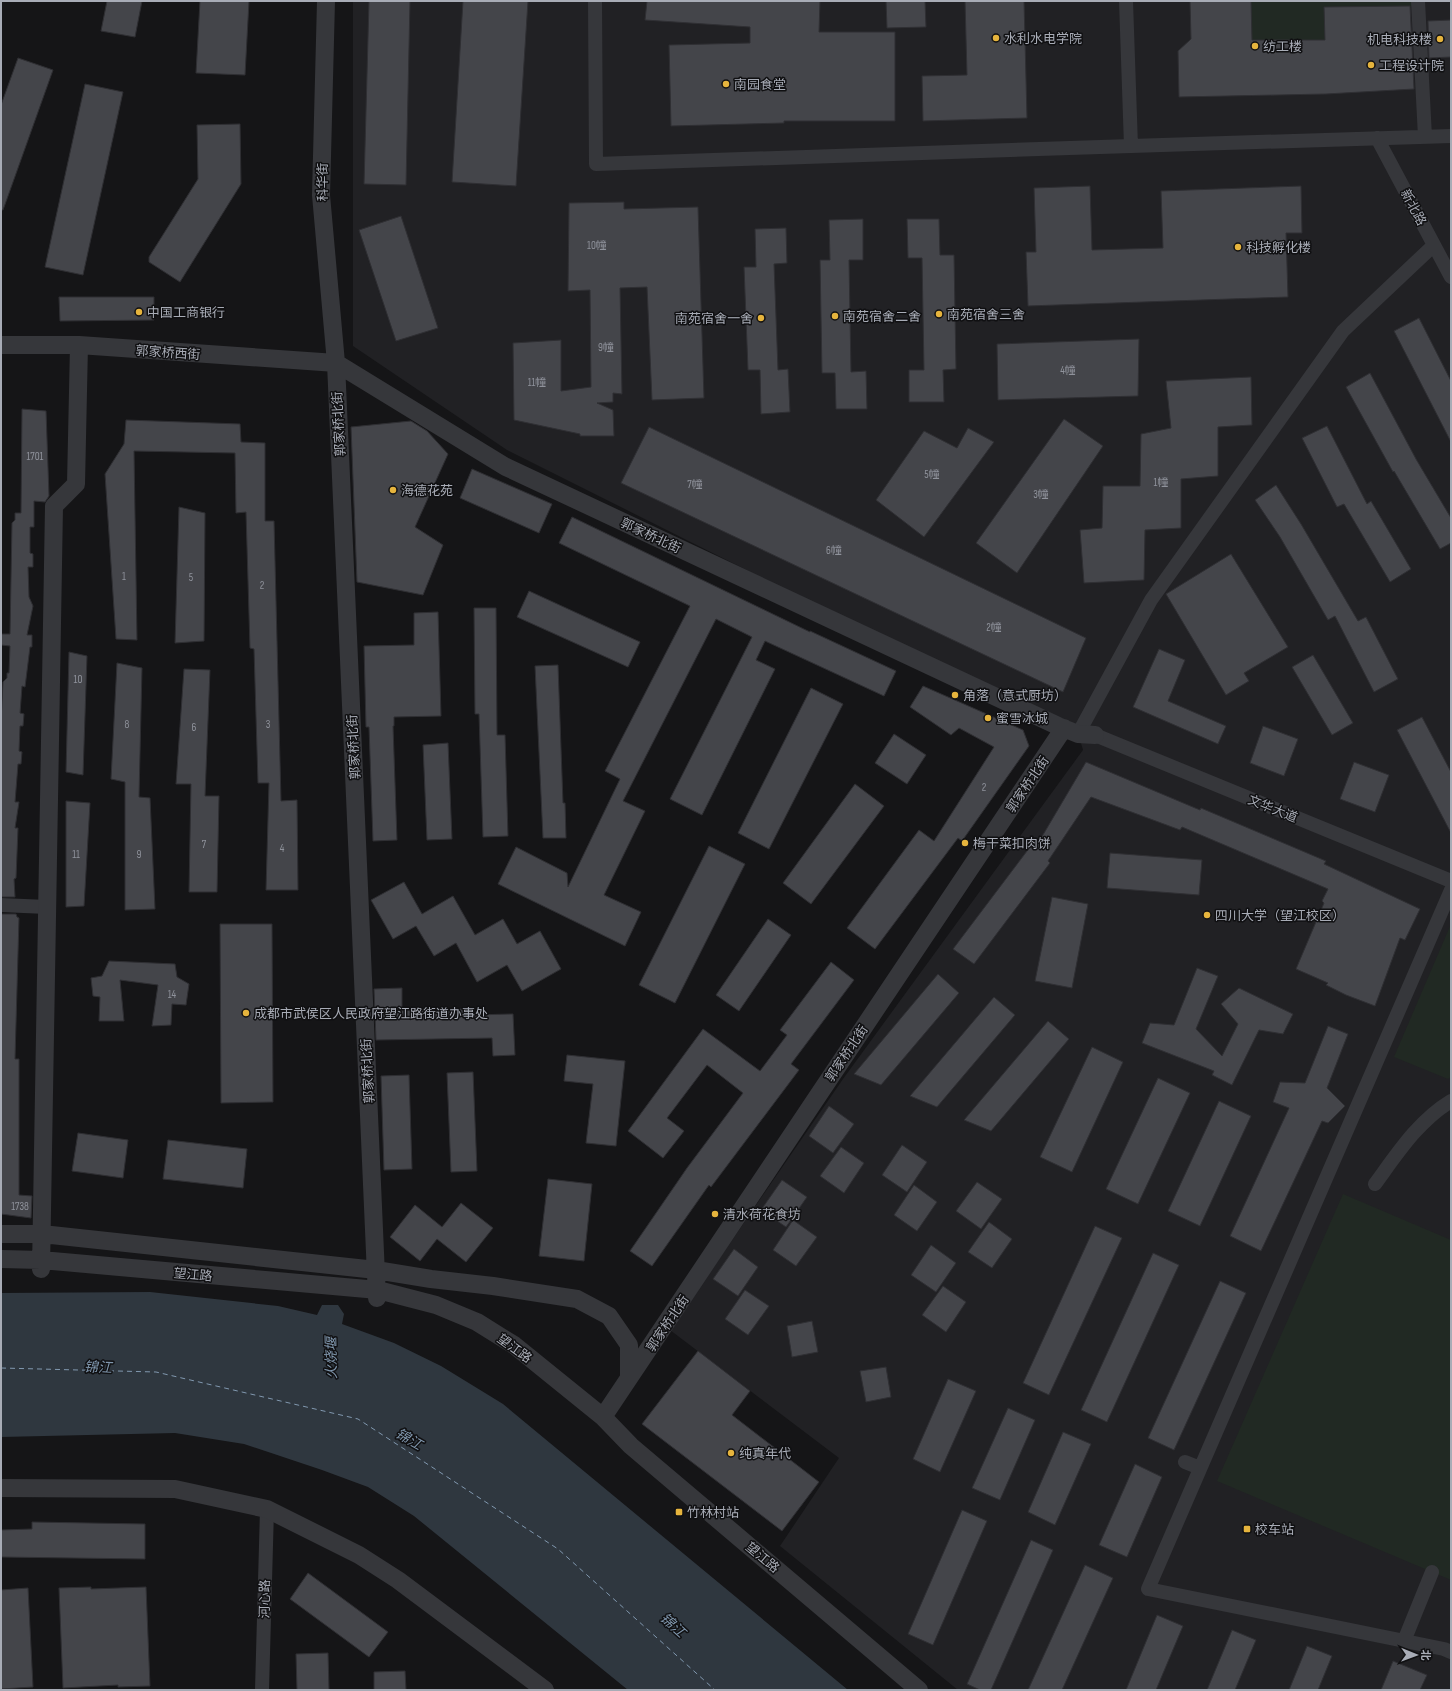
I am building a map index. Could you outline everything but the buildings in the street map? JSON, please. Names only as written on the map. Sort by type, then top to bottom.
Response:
[{"type":"street","name":"科华街","points":[[326,1],[321,195],[336,363]]},
{"type":"street","points":[[595,1],[596,164],[1451,136]]},
{"type":"street","points":[[1126,1],[1131,146]]},
{"type":"street","points":[[1418,1],[1425,137]]},
{"type":"street","name":"新北路","points":[[1377,138],[1451,277]]},
{"type":"street","points":[[1079,732],[1152,600],[1344,331],[1434,245]]},
{"type":"street","name":"郭家桥西街","points":[[1,345],[78,346],[336,363]]},
{"type":"street","points":[[41,1265],[54,506],[76,484],[78,346]]},
{"type":"street","name":"郭家桥北街","points":[[336,363],[506,467],[1079,732],[603,1417]]},
{"type":"street","name":"郭家桥北街","points":[[336,363],[377,1294]]},
{"type":"street","name":"文华大道","points":[[1079,732],[1451,881]]},
{"type":"street","points":[[1451,890],[1148,1589],[1404,1641],[1451,1652]]},
{"type":"street","points":[[1,905],[48,907]]},
{"type":"street","points":[[1374,1184],[1413,1132],[1451,1101]]},
{"type":"street","name":"望江路","points":[[1,1234],[42,1234],[376,1270],[578,1299],[609,1316],[630,1345],[629,1378]]},
{"type":"street","name":"望江路","points":[[1,1259],[41,1265],[377,1294],[436,1305],[477,1322],[514,1345],[603,1417],[631,1446],[919,1690]]},
{"type":"street","points":[[1185,1462],[1200,1468]]},
{"type":"street","points":[[1,1488],[175,1489],[266,1509],[359,1555],[398,1580],[546,1690]]},
{"type":"street","name":"河心路","points":[[262,1690],[266,1509]]},
{"type":"street","points":[[1404,1641],[1432,1572]]},
{"type":"shaded area","name":"四川大学（望江校区）","points":[[353,1],[1451,1],[1451,1690],[958,1690],[780,1546],[839,1458],[670,1330],[843,1079],[1083,750],[1078,733],[1058,726],[507,450],[353,346]]},
{"type":"shaded area","points":[[1251,1],[1424,1],[1419,6],[1324,7],[1325,40],[1252,40]]},
{"type":"shaded area","points":[[1451,924],[1451,1077],[1448,1079],[1394,1057]]},
{"type":"shaded area","points":[[1343,1194],[1451,1240],[1451,1580],[1217,1481]]},
{"type":"water","points":[[150,1292],[278,1306],[317,1315],[322,1305],[338,1305],[344,1314],[342,1324],[394,1343],[441,1366],[503,1404],[848,1690],[628,1690],[414,1516],[368,1487],[244,1444],[175,1433],[1,1437],[1,1293]]},
{"type":"ferry route","points":[[1,1368],[156,1372],[358,1419],[558,1549],[715,1690]]},
{"type":"place","name":"水利水电学院","points":[[996,38]]},
{"type":"place","name":"机电科技楼","points":[[1440,39]]},
{"type":"place","name":"纺工楼","points":[[1255,46]]},
{"type":"place","name":"工程设计院","points":[[1371,65]]},
{"type":"place","name":"南园食堂","points":[[726,84]]},
{"type":"place","name":"科技孵化楼","points":[[1238,247]]},
{"type":"place","name":"中国工商银行","points":[[139,312]]},
{"type":"place","name":"南苑宿舍三舍","points":[[939,314]]},
{"type":"place","name":"南苑宿舍二舍","points":[[835,316]]},
{"type":"place","name":"南苑宿舍一舍","points":[[761,318]]},
{"type":"place","name":"海德花苑","points":[[393,490]]},
{"type":"place","name":"角落（意式厨坊）","points":[[955,695]]},
{"type":"place","name":"蜜雪冰城","points":[[988,718]]},
{"type":"place","name":"梅干菜扣肉饼","points":[[965,843]]},
{"type":"place","name":"四川大学（望江校区）","points":[[1207,915]]},
{"type":"place","name":"成都市武侯区人民政府望江路街道办事处","points":[[246,1013]]},
{"type":"place","name":"清水荷花食坊","points":[[715,1214]]},
{"type":"place","name":"纯真年代","points":[[731,1453]]},
{"type":"place","name":"竹林村站","points":[[679,1512]]},
{"type":"place","name":"校车站","points":[[1247,1529]]},
{"type":"water label","name":"火烧堰","points":[[331,1358]]},
{"type":"water label","name":"锦江","points":[[98,1367]]},
{"type":"water label","name":"锦江","points":[[409,1439]]},
{"type":"water label","name":"锦江","points":[[673,1625]]}]
